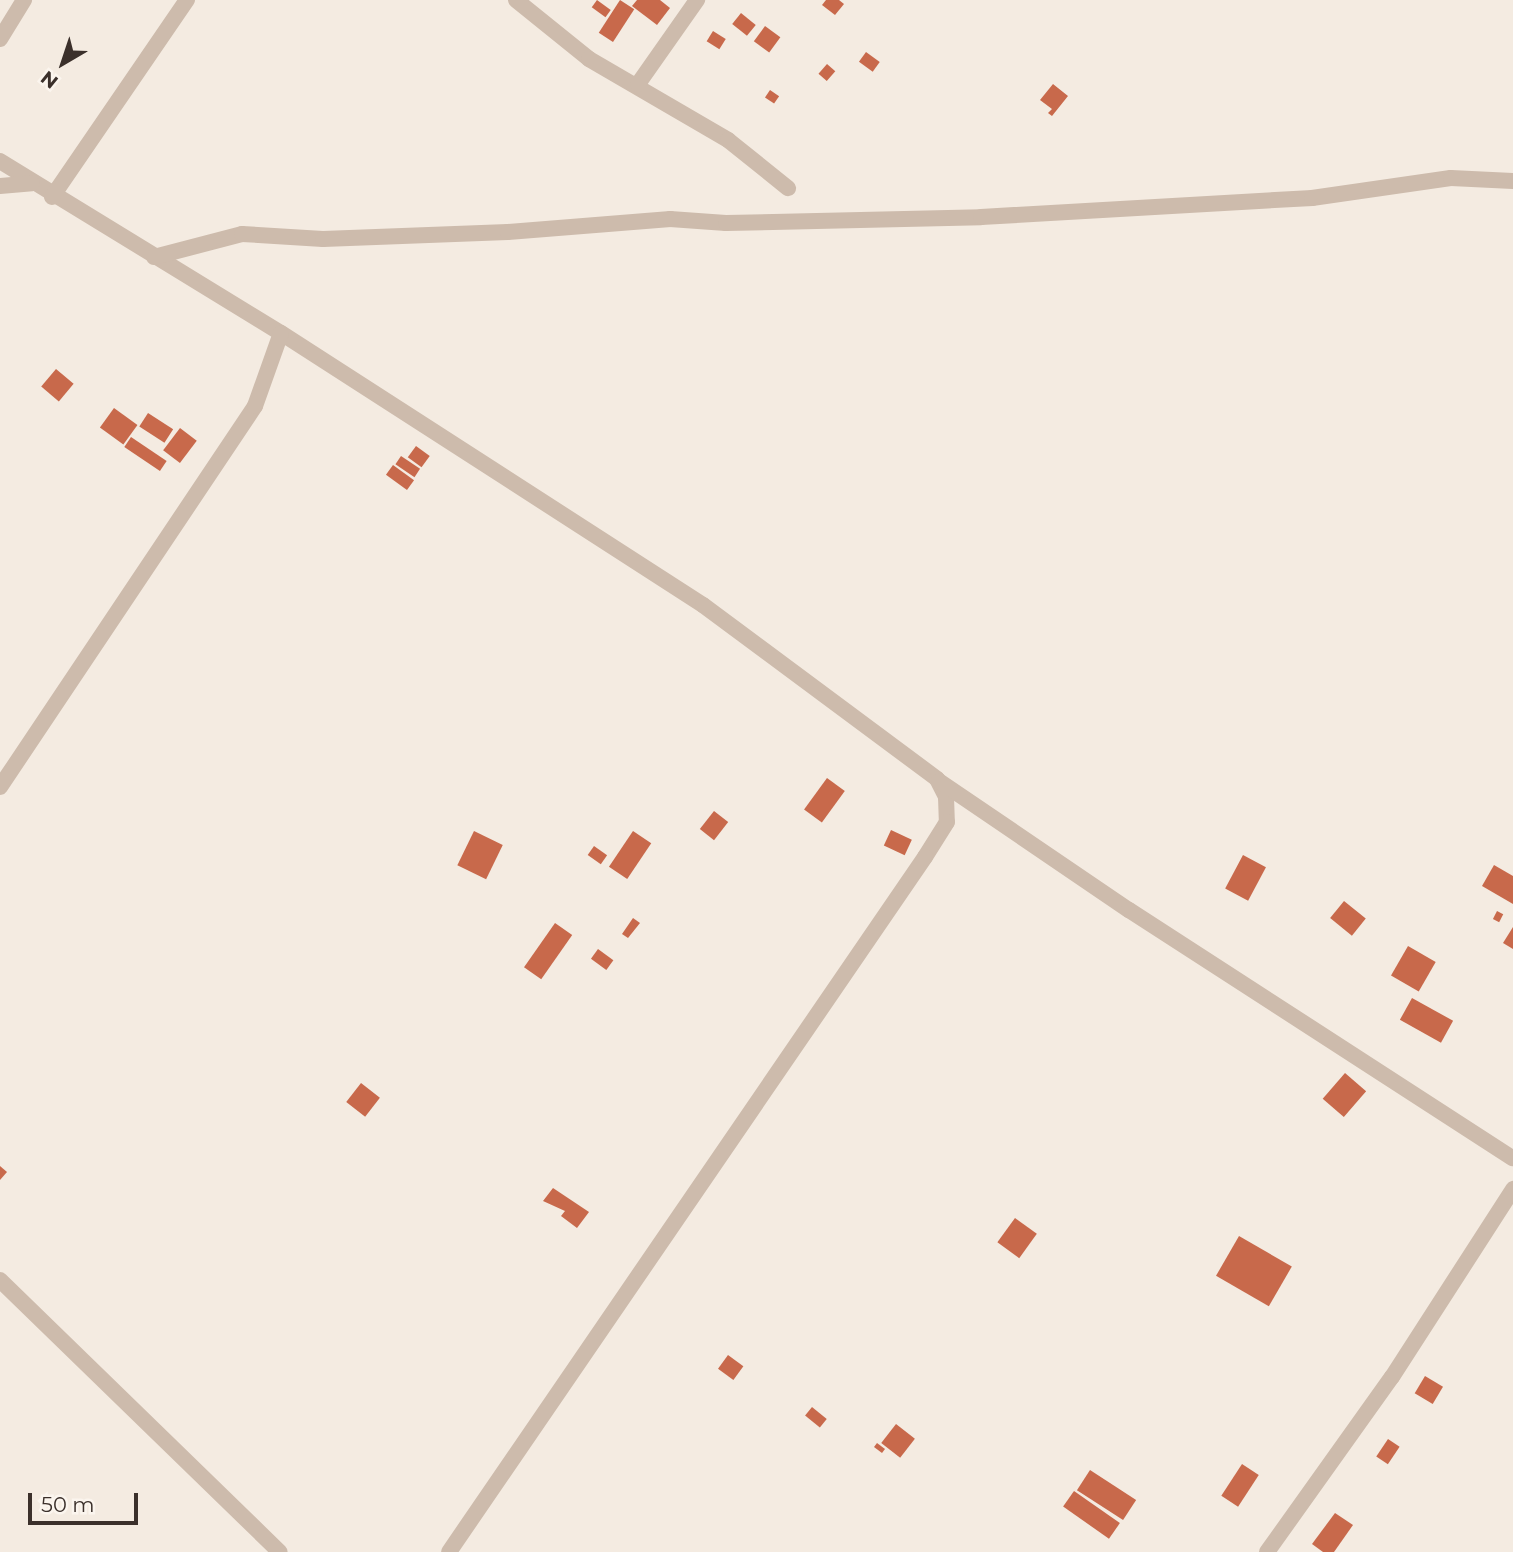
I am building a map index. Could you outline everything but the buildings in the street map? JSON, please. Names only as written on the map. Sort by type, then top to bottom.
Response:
[{"type":"street","points":[[0,39],[24,0]]},
{"type":"street","points":[[52,197],[187,0]]},
{"type":"street","points":[[516,0],[589,59],[638,84],[728,140],[788,188]]},
{"type":"street","points":[[638,84],[697,0]]},
{"type":"street","points":[[0,161],[52,197],[281,333],[703,605],[937,779],[1129,910],[1513,1158]]},
{"type":"street","points":[[154,257],[242,234],[323,239],[508,232],[670,219],[726,223],[981,217],[1312,198],[1451,178],[1513,181]]},
{"type":"street","points":[[0,186],[32,183]]},
{"type":"street","points":[[0,787],[255,406],[281,333]]},
{"type":"street","points":[[449,1552],[925,857],[947,821],[946,797],[937,779]]},
{"type":"street","points":[[1267,1552],[1392,1377],[1513,1189]]},
{"type":"street","points":[[0,1280],[280,1552]]}]
